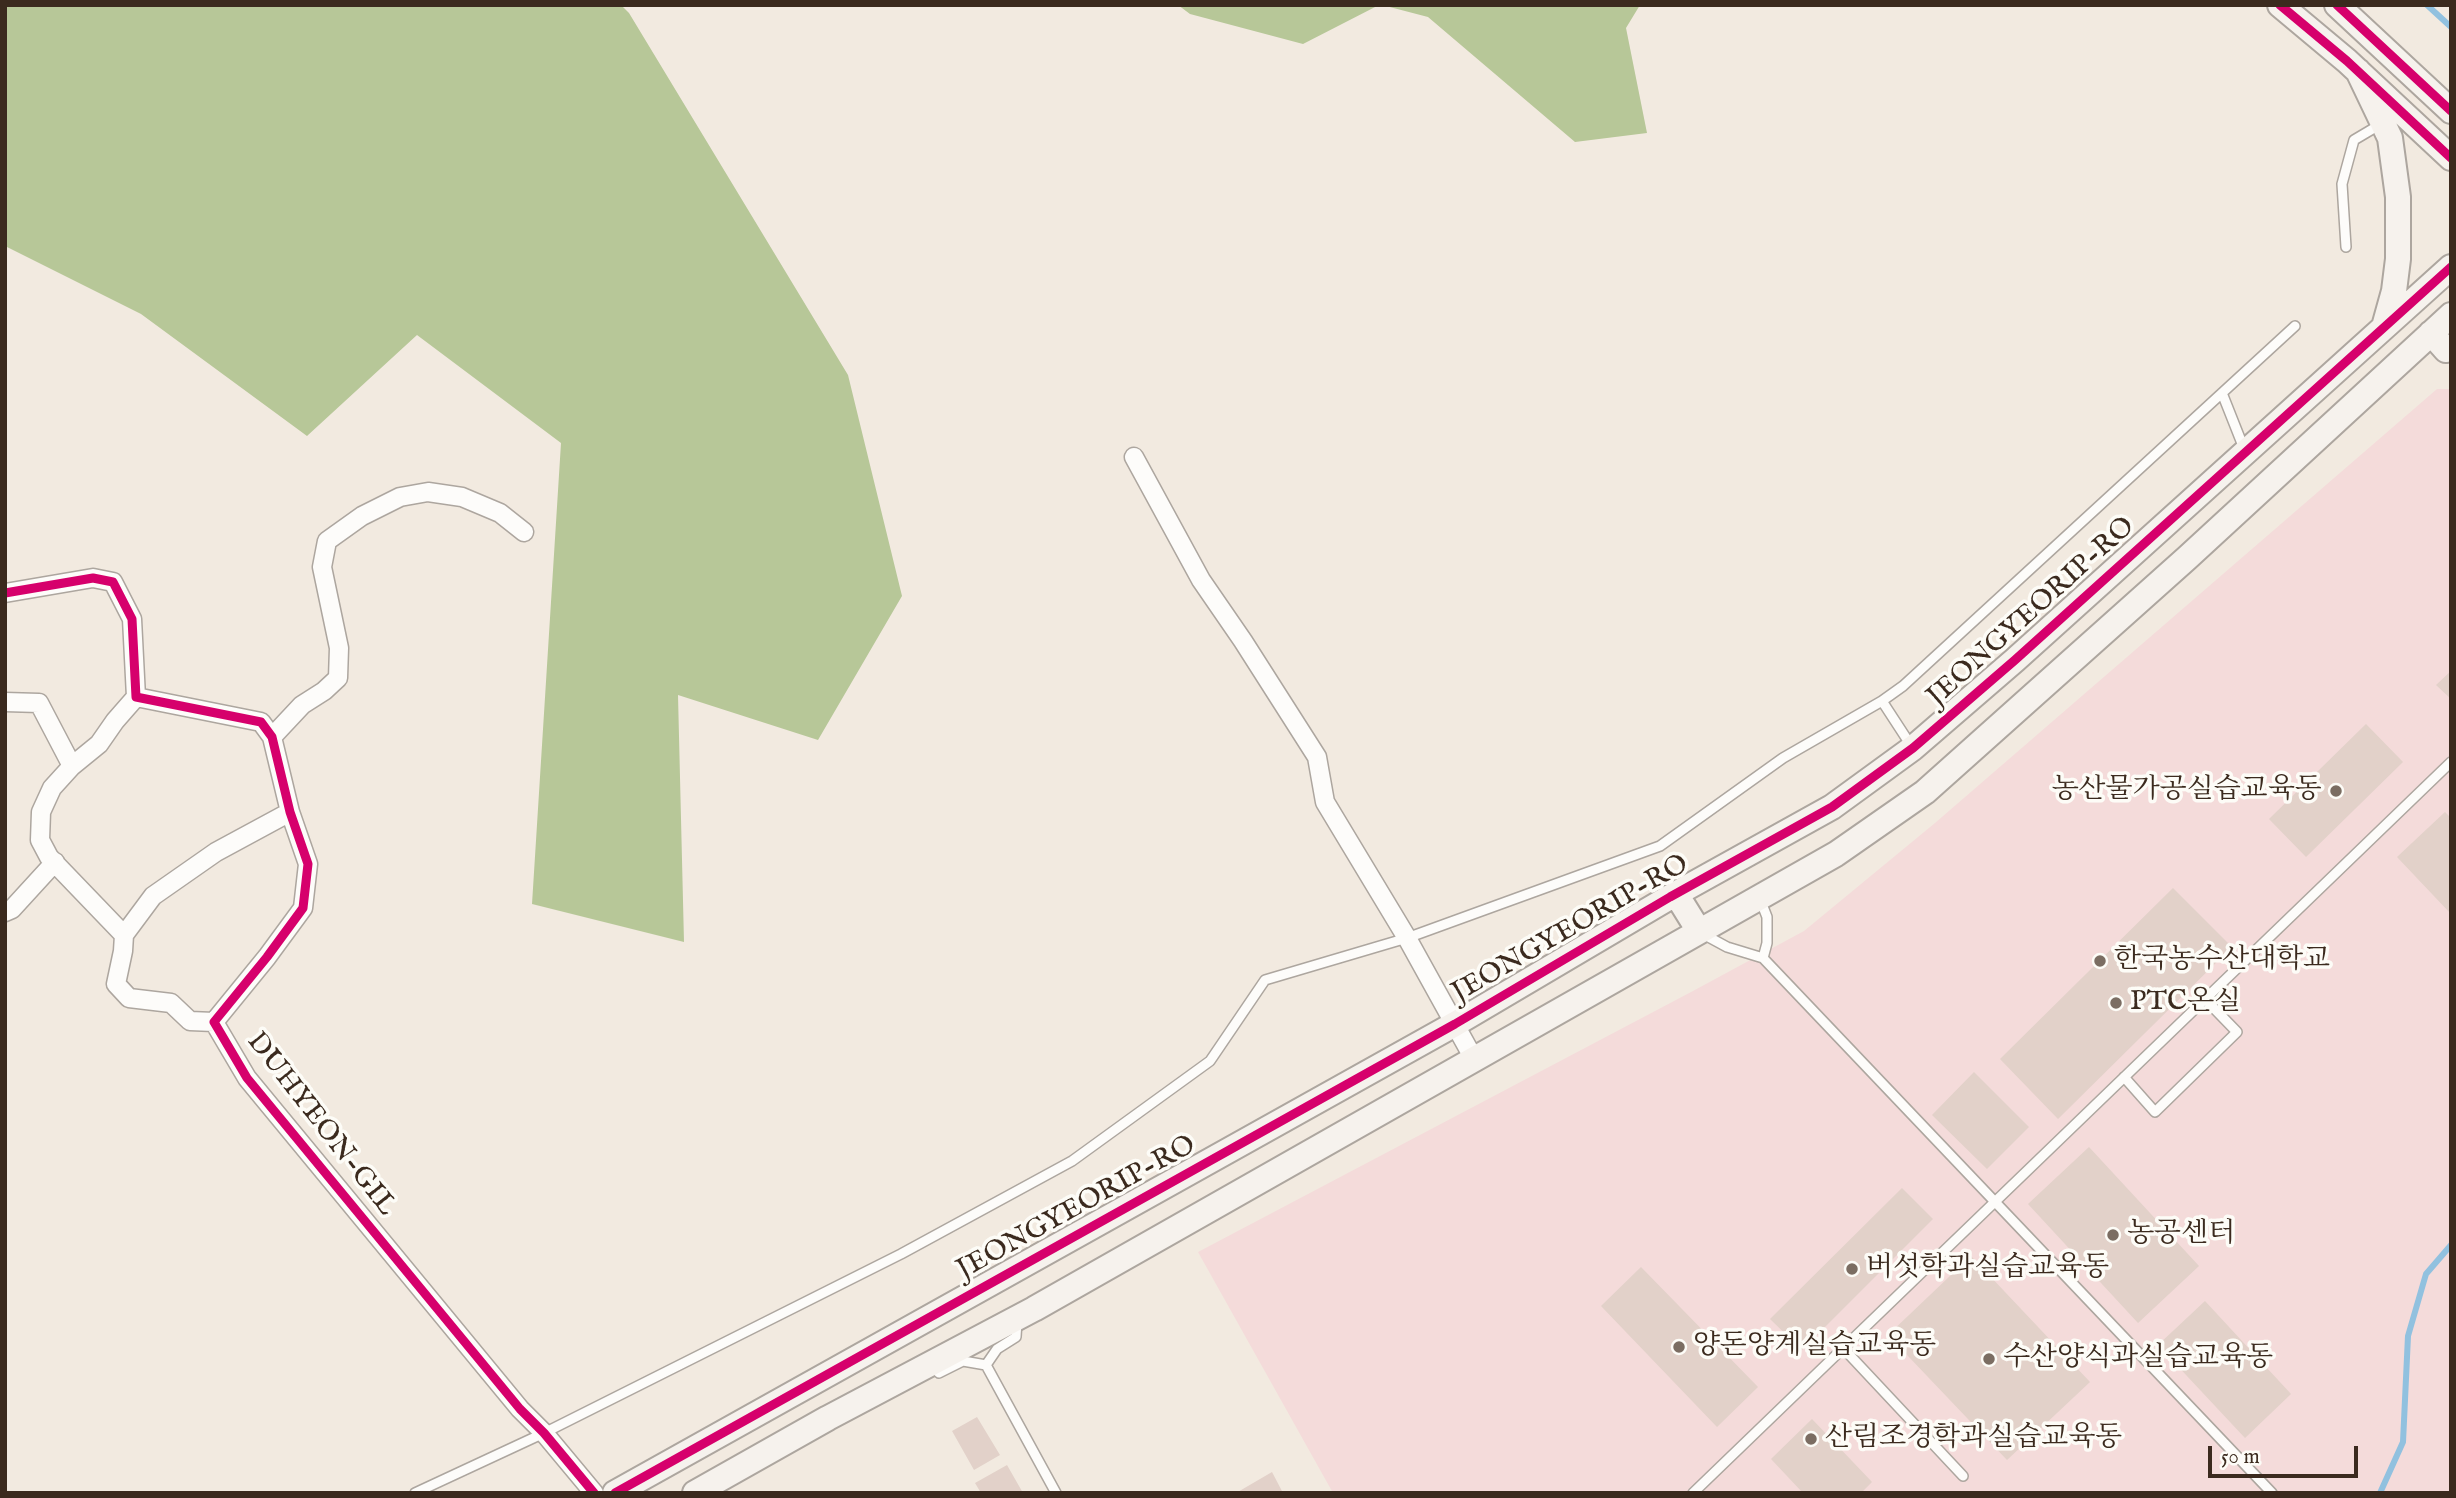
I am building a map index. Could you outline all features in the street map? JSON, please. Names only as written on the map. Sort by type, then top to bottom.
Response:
[{"type":"street","points":[[2280,5],[2358,71],[2394,119],[2451,158]]},
{"type":"street","points":[[2337,5],[2451,111]]},
{"type":"street","points":[[2384,328],[2394,291],[2398,259],[2398,214],[2390,138],[2394,119],[2429,90]]},
{"type":"street","name":"JEONGYEORIP-RO","points":[[615,1493],[1455,1024],[1676,894],[1832,807],[1913,748],[2015,660],[2451,267]]},
{"type":"street","points":[[695,1493],[1017,1318],[1836,854],[1925,792],[2187,558],[2451,315]]},
{"type":"street","points":[[2431,333],[2446,350],[2451,349]]},
{"type":"street","points":[[1134,457],[1201,580],[1317,757],[1325,802],[1407,938],[1474,1059]]},
{"type":"street","points":[[136,697],[261,722],[272,737],[302,705],[338,678],[339,648],[322,567],[327,541],[362,516],[400,497],[428,492],[462,497],[500,513],[524,532]]},
{"type":"street","points":[[5,593],[93,578],[113,582],[132,619],[136,697],[99,744],[72,766],[52,788],[41,812],[40,840],[55,862],[124,935]]},
{"type":"street","points":[[5,702],[39,703],[72,766]]},
{"type":"street","name":"DUHYEON-GIL","points":[[214,1022],[303,908],[308,864],[290,812],[272,737]]},
{"type":"street","name":"DUHYEON-GIL","points":[[214,1022],[191,1021],[171,1003],[129,998],[116,984],[124,935],[153,896],[216,852],[290,812]]},
{"type":"street","points":[[5,912],[12,909],[55,862]]},
{"type":"street","points":[[1676,894],[1699,931]]},
{"type":"street","name":"DUHYEON-GIL","points":[[214,1022],[247,1078],[520,1409],[544,1433],[594,1493]]},
{"type":"lane","points":[[2346,247],[2342,184],[2354,140],[2394,119]]},
{"type":"lane","points":[[1882,701],[1903,686],[2295,326]]},
{"type":"lane","points":[[2222,393],[2246,452]]},
{"type":"lane","name":"JEONGYEORIP-RO","points":[[415,1493],[544,1433],[901,1254],[1072,1161],[1210,1061],[1265,981],[1407,938],[1660,846],[1783,758],[1882,701],[1913,748]]},
{"type":"lane","points":[[1693,1493],[2451,762]]},
{"type":"lane","points":[[1759,897],[1767,917],[1767,943],[1763,958]]},
{"type":"lane","points":[[1699,931],[1727,947],[1763,958],[2272,1493]]},
{"type":"lane","points":[[2124,1077],[2155,1112],[2237,1032],[2205,999]]},
{"type":"lane","points":[[986,1365],[997,1349],[1016,1336],[1017,1318]]},
{"type":"lane","points":[[1843,1348],[1963,1476]]},
{"type":"lane","points":[[930,1364],[939,1373],[963,1361],[986,1365]]},
{"type":"lane","points":[[986,1365],[1056,1493]]},
{"type":"shaded area","name":"한국농수산대학교","points":[[2437,389],[2451,389],[2451,1493],[1333,1493],[1198,1252],[1804,931],[1935,823]]},
{"type":"green space","points":[[5,5],[621,5],[629,13],[848,375],[902,596],[818,740],[678,695],[684,942],[532,904],[561,443],[417,335],[307,436],[141,314],[5,246]]},
{"type":"green space","points":[[1178,5],[1379,5],[1303,44],[1190,14]]},
{"type":"green space","points":[[1382,5],[1640,5],[1626,28],[1647,133],[1575,142],[1428,17]]},
{"type":"building","points":[[2451,671],[2451,699],[2436,685]]},
{"type":"building","name":"농산물가공실습교육동","points":[[2366,724],[2403,762],[2306,857],[2269,819]]},
{"type":"building","points":[[2445,812],[2451,818],[2451,914],[2397,857]]},
{"type":"building","name":"PTC온실","points":[[2173,888],[2232,947],[2058,1119],[2000,1059]]},
{"type":"building","points":[[1974,1072],[2029,1127],[1987,1169],[1932,1115]]},
{"type":"building","name":"농공센터","points":[[2089,1147],[2199,1266],[2138,1323],[2028,1204]]},
{"type":"building","name":"버섯학과실습교육동","points":[[1902,1188],[1933,1219],[1802,1350],[1770,1319]]},
{"type":"building","name":"수산양식과실습교육동","points":[[1971,1256],[2090,1382],[2007,1460],[1888,1335]]},
{"type":"building","name":"양돈양계실습교육동","points":[[1641,1267],[1758,1387],[1717,1427],[1601,1306]]},
{"type":"building","points":[[2205,1301],[2291,1394],[2245,1438],[2158,1345]]},
{"type":"building","points":[[977,1417],[1000,1455],[974,1470],[952,1431]]},
{"type":"building","name":"산림조경학과실습교육동","points":[[1812,1419],[1872,1482],[1861,1493],[1803,1493],[1771,1459]]},
{"type":"building","points":[[1007,1465],[1023,1493],[981,1493],[975,1483]]},
{"type":"building","points":[[1272,1472],[1283,1493],[1236,1493]]},
{"type":"waterway","points":[[2427,5],[2451,27]]},
{"type":"waterway","points":[[2380,1493],[2403,1442],[2408,1336],[2426,1274],[2451,1245]]},
{"type":"cycle path","points":[[2280,5],[2347,61],[2451,158]]},
{"type":"cycle path","points":[[2337,5],[2451,111]]},
{"type":"cycle path","points":[[615,1493],[1455,1024],[1670,897],[1832,807],[1913,748],[2015,660],[2451,267]]},
{"type":"cycle path","points":[[5,593],[93,578],[113,582],[132,619],[136,697],[261,722],[272,737],[290,812],[308,864],[303,908],[214,1022],[247,1078],[520,1409],[544,1433],[594,1493]]},
{"type":"place","name":"농산물가공실습교육동","points":[[2336,791]]},
{"type":"place","name":"한국농수산대학교","points":[[2100,961]]},
{"type":"place","name":"PTC온실","points":[[2116,1003]]},
{"type":"place","name":"농공센터","points":[[2113,1235]]},
{"type":"place","name":"버섯학과실습교육동","points":[[1852,1269]]},
{"type":"place","name":"양돈양계실습교육동","points":[[1679,1347]]},
{"type":"place","name":"수산양식과실습교육동","points":[[1989,1359]]},
{"type":"place","name":"산림조경학과실습교육동","points":[[1811,1439]]}]
